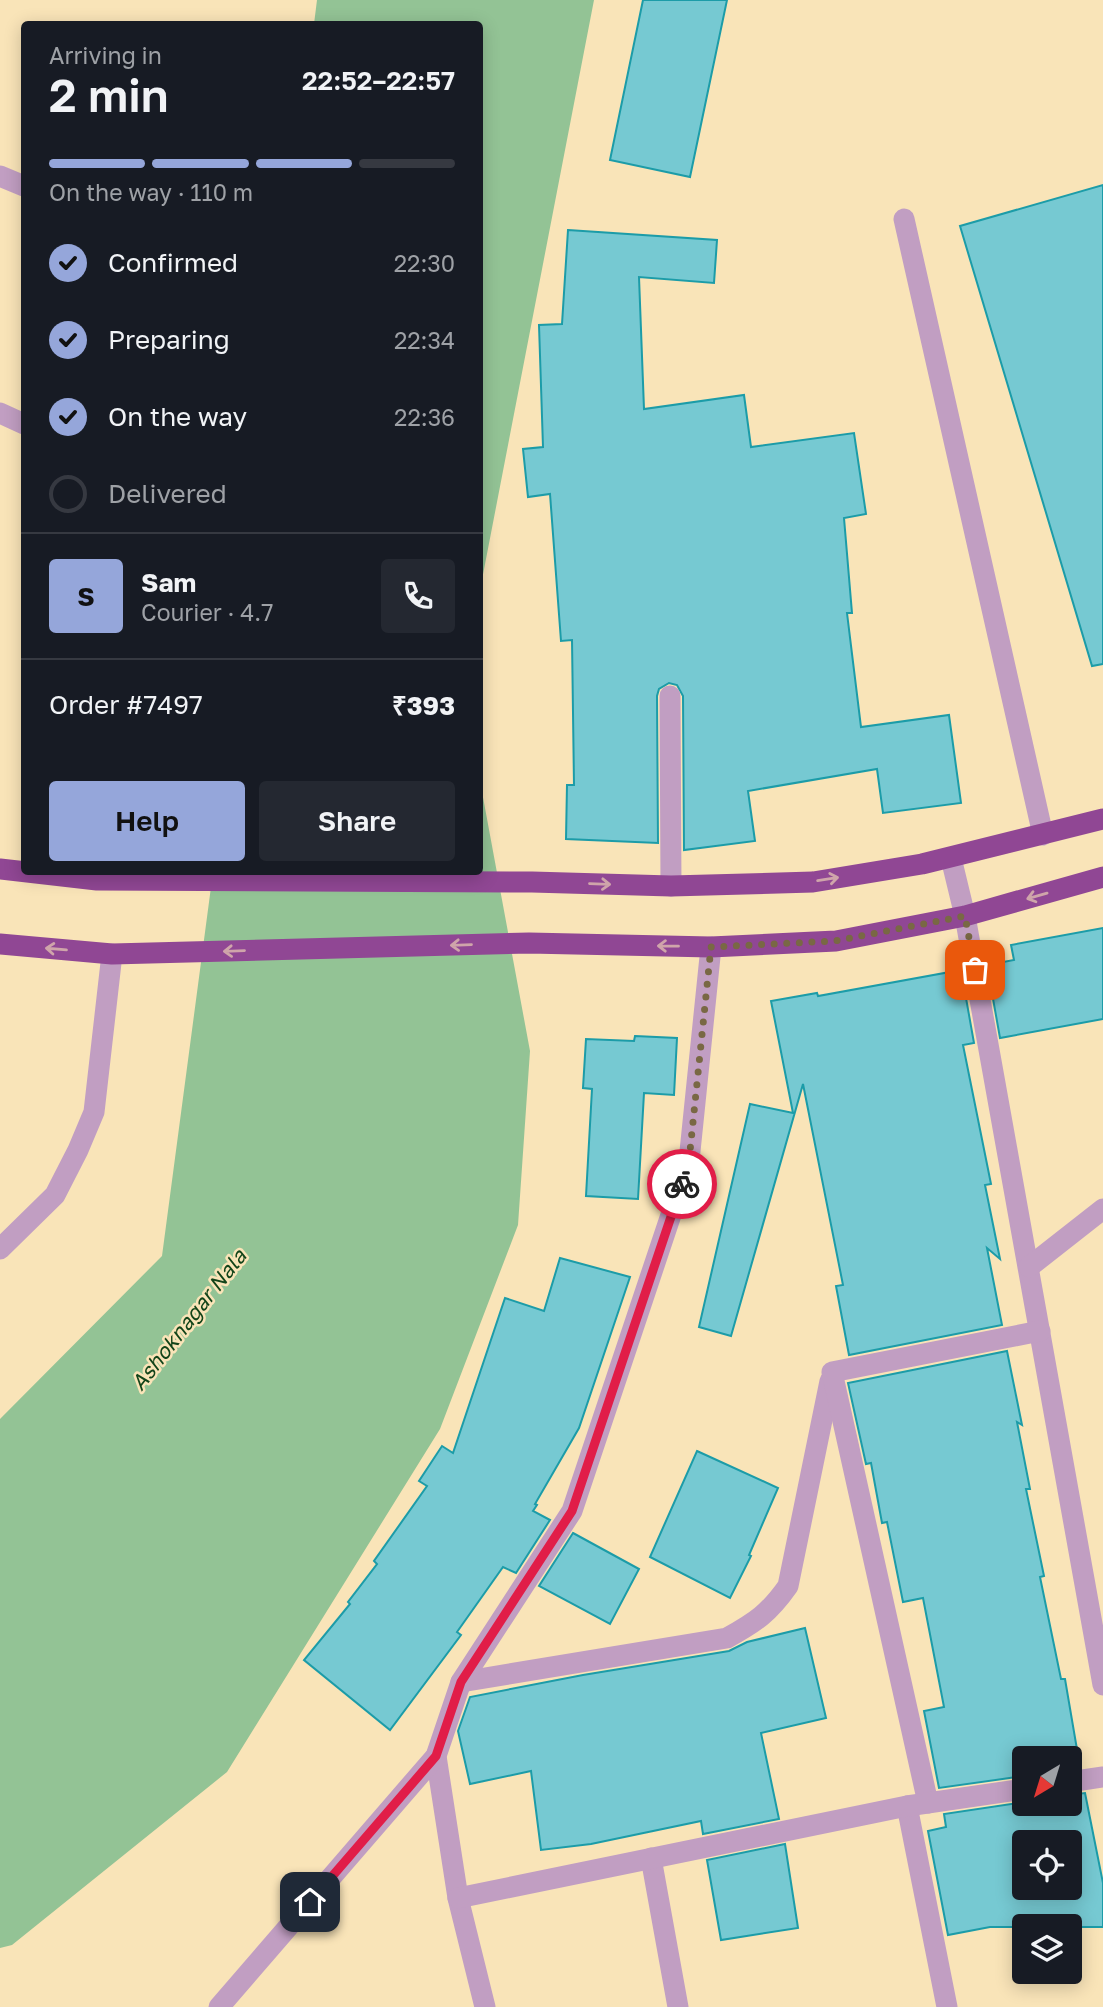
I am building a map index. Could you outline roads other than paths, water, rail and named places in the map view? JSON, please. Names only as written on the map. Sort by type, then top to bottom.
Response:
[{"type":"highway","points":[[53,875],[97,880],[532,882],[671,886],[813,882],[951,858],[1103,819]]},
{"type":"highway","points":[[0,869],[21,871]]},
{"type":"highway","points":[[0,944],[112,954],[530,943],[711,947],[835,941],[965,916],[1103,877]]},
{"type":"street","points":[[0,176],[21,185]]},
{"type":"street","points":[[904,219],[1043,835]]},
{"type":"street","points":[[0,413],[21,423]]},
{"type":"street","points":[[670,696],[671,886]]},
{"type":"street","points":[[951,858],[965,916],[1103,1685]]},
{"type":"street","points":[[219,2007],[436,1756],[461,1682],[572,1511],[689,1161],[711,947]]},
{"type":"street","points":[[0,1249],[55,1195],[94,1112],[112,954]]},
{"type":"street","points":[[1029,1266],[1103,1209]]},
{"type":"street","points":[[832,1372],[1040,1331]]},
{"type":"street","points":[[461,1682],[727,1638],[757,1621],[775,1604],[788,1586],[832,1372]]},
{"type":"street","points":[[832,1372],[918,1804],[947,2007]]},
{"type":"street","points":[[1089,1604],[1103,1583]]},
{"type":"street","points":[[436,1756],[458,1898],[485,2007]]},
{"type":"street","points":[[1082,1780],[1103,1777]]},
{"type":"street","points":[[458,1898],[918,1804],[1012,1791]]},
{"type":"street","points":[[651,1858],[678,2007]]},
{"type":"water","points":[[317,0],[594,0],[483,574],[483,21],[314,21]]},
{"type":"water","name":"Ashoknagar Nala","points":[[483,797],[530,1051],[518,1225],[440,1429],[227,1772],[12,1945],[0,1948],[0,1419],[162,1256],[213,875],[483,875]]}]
